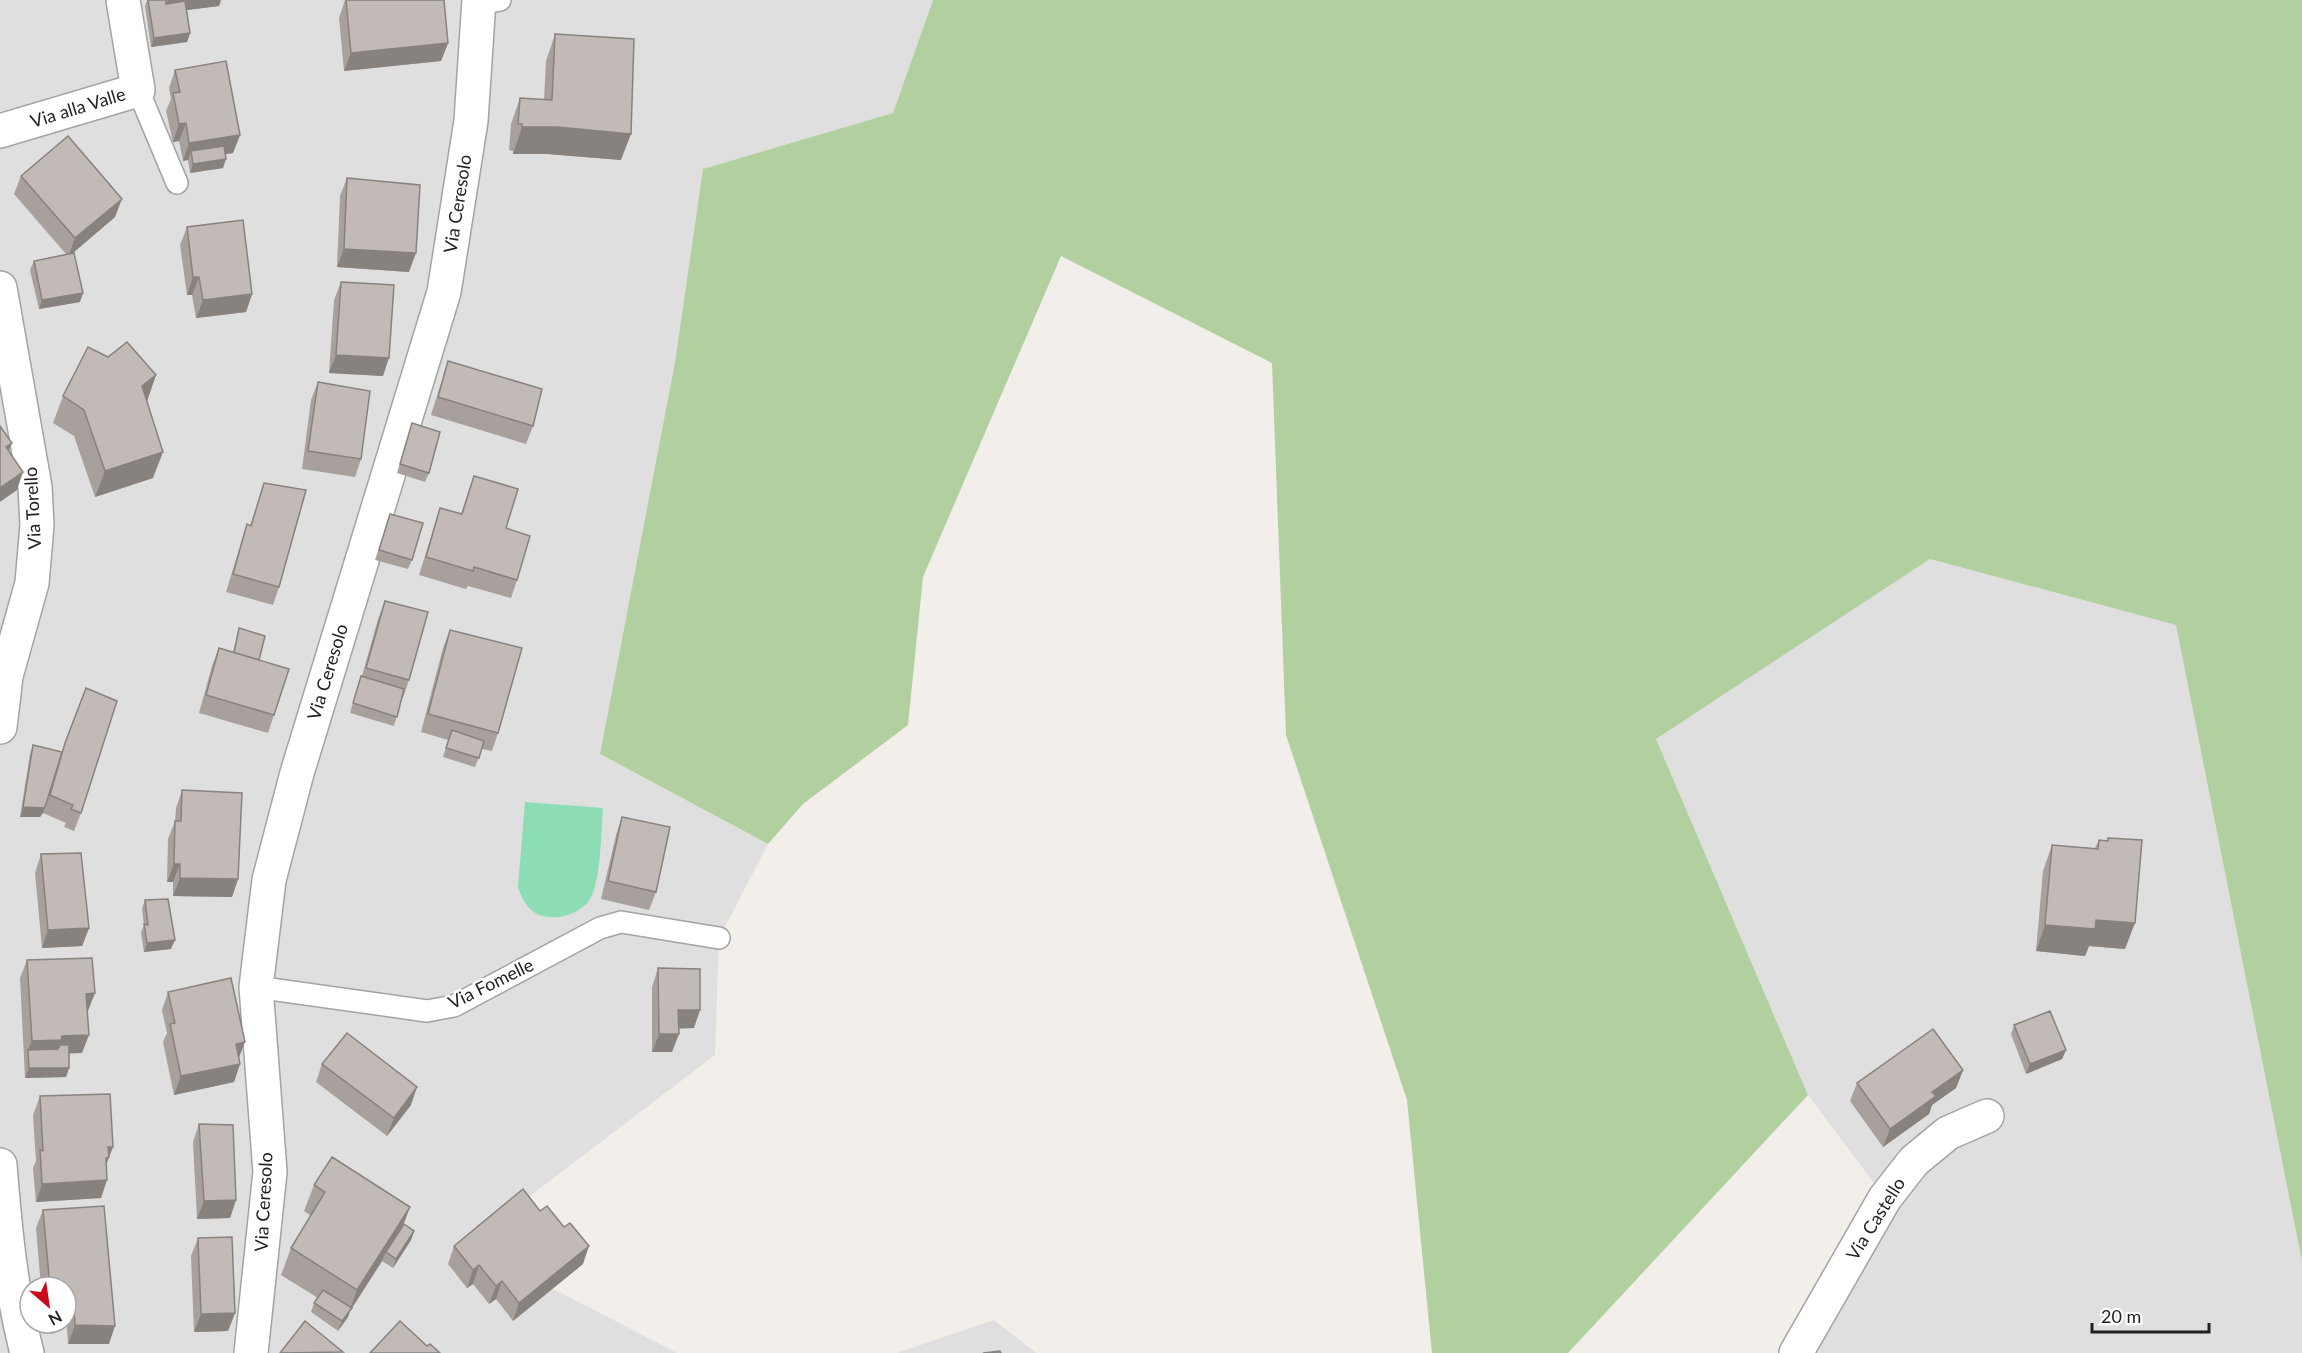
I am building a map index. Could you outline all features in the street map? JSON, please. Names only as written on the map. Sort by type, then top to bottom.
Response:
[{"type":"street","name":"Via alla Valle","points":[[0,131],[138,90],[123,0]]},
{"type":"street","name":"Via Ceresolo","points":[[251,1353],[270,1172],[256,987],[269,880],[297,773],[444,292],[471,121],[486,1]]},
{"type":"street","name":"Via Torello","points":[[0,288],[35,487],[37,525],[32,583],[3,665],[0,727]]},
{"type":"street","name":"Via Castello","points":[[1796,1353],[1885,1198],[1914,1161],[1948,1133],[1987,1116]]},
{"type":"street","points":[[0,1165],[7,1254],[17,1315],[27,1353]]},
{"type":"lane","points":[[138,90],[177,183]]},
{"type":"lane","name":"Via Fomelle","points":[[256,987],[427,1011],[454,1006],[600,928],[621,922],[719,938]]},
{"type":"shaded area","points":[[0,0],[933,0],[893,113],[703,169],[675,362],[600,754],[768,844],[719,938],[715,1055],[467,1244],[677,1353],[0,1353]]},
{"type":"shaded area","points":[[1930,559],[2176,625],[2302,1262],[2302,1353],[1793,1353],[1885,1198],[1808,1095],[1656,739]]},
{"type":"shaded area","points":[[994,1320],[1036,1353],[897,1353]]},
{"type":"green space","points":[[933,0],[2302,0],[2302,1262],[2176,625],[1930,559],[1656,739],[1808,1095],[1568,1353],[1432,1353],[1407,1100],[1286,735],[1272,363],[1061,256],[923,577],[908,725],[803,804],[768,844],[600,754],[675,362],[703,169],[893,113]]},
{"type":"green space","points":[[525,802],[603,808],[594,891],[583,907],[572,913],[560,917],[543,916],[529,908],[520,893],[518,887]]},
{"type":"building","points":[[148,0],[166,0],[166,4],[185,1],[190,33],[154,38]]},
{"type":"building","points":[[346,0],[444,0],[448,43],[351,53]]},
{"type":"building","points":[[555,34],[634,39],[631,134],[557,127],[522,127],[522,124],[518,124],[520,98],[552,100]]},
{"type":"building","points":[[226,61],[240,135],[189,143],[186,123],[179,124],[173,93],[180,92],[175,70]]},
{"type":"building","points":[[68,136],[122,199],[75,238],[21,176]]},
{"type":"building","points":[[224,146],[226,159],[193,164],[191,151]]},
{"type":"building","points":[[347,178],[420,185],[416,253],[344,249]]},
{"type":"building","points":[[243,220],[252,294],[203,300],[199,277],[193,277],[187,227]]},
{"type":"building","points":[[74,253],[83,293],[42,300],[34,261]]},
{"type":"building","points":[[341,282],[394,285],[389,358],[336,355]]},
{"type":"building","points":[[127,342],[156,375],[142,386],[163,452],[105,471],[84,410],[63,396],[88,347],[108,357]]},
{"type":"building","points":[[448,361],[542,389],[533,426],[438,397]]},
{"type":"building","points":[[318,382],[370,391],[361,459],[308,451]]},
{"type":"building","points":[[412,423],[440,432],[429,473],[400,464]]},
{"type":"building","points":[[0,426],[12,443],[6,447],[23,472],[0,488]]},
{"type":"building","points":[[474,476],[518,489],[506,528],[530,536],[517,580],[474,567],[473,571],[426,557],[440,508],[462,514]]},
{"type":"building","points":[[264,483],[306,490],[279,587],[233,574],[247,524],[251,526]]},
{"type":"building","points":[[390,514],[423,523],[412,560],[379,550]]},
{"type":"building","points":[[385,601],[428,612],[409,680],[366,668]]},
{"type":"building","points":[[239,628],[265,636],[259,660],[234,653]]},
{"type":"building","points":[[450,630],[522,648],[498,733],[428,714]]},
{"type":"building","points":[[219,648],[289,669],[274,715],[206,695]]},
{"type":"building","points":[[361,676],[404,689],[397,717],[353,703]]},
{"type":"building","points":[[86,688],[117,701],[81,813],[71,809],[73,805],[50,795],[65,743]]},
{"type":"building","points":[[452,730],[484,741],[479,758],[446,748]]},
{"type":"building","points":[[33,745],[62,752],[44,808],[23,807]]},
{"type":"building","points":[[182,790],[242,793],[238,879],[180,878],[180,864],[174,864],[175,821],[181,821]]},
{"type":"building","points":[[622,817],[670,827],[656,892],[608,881]]},
{"type":"building","points":[[2108,838],[2142,840],[2135,923],[2096,920],[2095,929],[2045,925],[2052,845],[2098,849],[2099,840],[2108,841]]},
{"type":"building","points":[[81,853],[89,928],[48,930],[41,854]]},
{"type":"building","points":[[168,899],[175,940],[147,943],[144,924],[148,925],[145,900]]},
{"type":"building","points":[[92,958],[95,993],[86,994],[89,1035],[62,1036],[61,1040],[32,1041],[27,960]]},
{"type":"building","points":[[658,968],[700,969],[700,1010],[678,1010],[679,1034],[659,1034]]},
{"type":"building","points":[[231,978],[245,1042],[236,1044],[240,1064],[181,1076],[170,1024],[175,1023],[168,992]]},
{"type":"building","points":[[2050,1011],[2066,1050],[2030,1064],[2014,1025]]},
{"type":"building","points":[[1933,1029],[1963,1070],[1932,1092],[1936,1096],[1890,1129],[1857,1083]]},
{"type":"building","points":[[347,1033],[417,1087],[394,1118],[322,1064]]},
{"type":"building","points":[[60,1045],[69,1045],[69,1068],[29,1068],[28,1050],[58,1049]]},
{"type":"building","points":[[110,1094],[113,1147],[108,1147],[109,1157],[106,1158],[107,1180],[42,1184],[40,1096]]},
{"type":"building","points":[[199,1124],[233,1125],[236,1200],[204,1201]]},
{"type":"building","points":[[332,1157],[410,1207],[357,1290],[291,1248],[325,1192],[314,1185]]},
{"type":"building","points":[[523,1189],[540,1211],[547,1206],[564,1227],[570,1223],[589,1246],[519,1303],[502,1281],[496,1286],[479,1265],[473,1270],[454,1246]]},
{"type":"building","points":[[104,1206],[115,1326],[78,1325],[78,1275],[49,1275],[43,1210]]},
{"type":"building","points":[[404,1224],[414,1231],[396,1259],[386,1252]]},
{"type":"building","points":[[232,1237],[235,1313],[201,1314],[198,1238]]},
{"type":"building","points":[[323,1290],[352,1308],[342,1321],[314,1303]]},
{"type":"building","points":[[305,1321],[343,1352],[280,1353]]},
{"type":"building","points":[[400,1321],[427,1346],[430,1344],[440,1353],[370,1353]]}]
